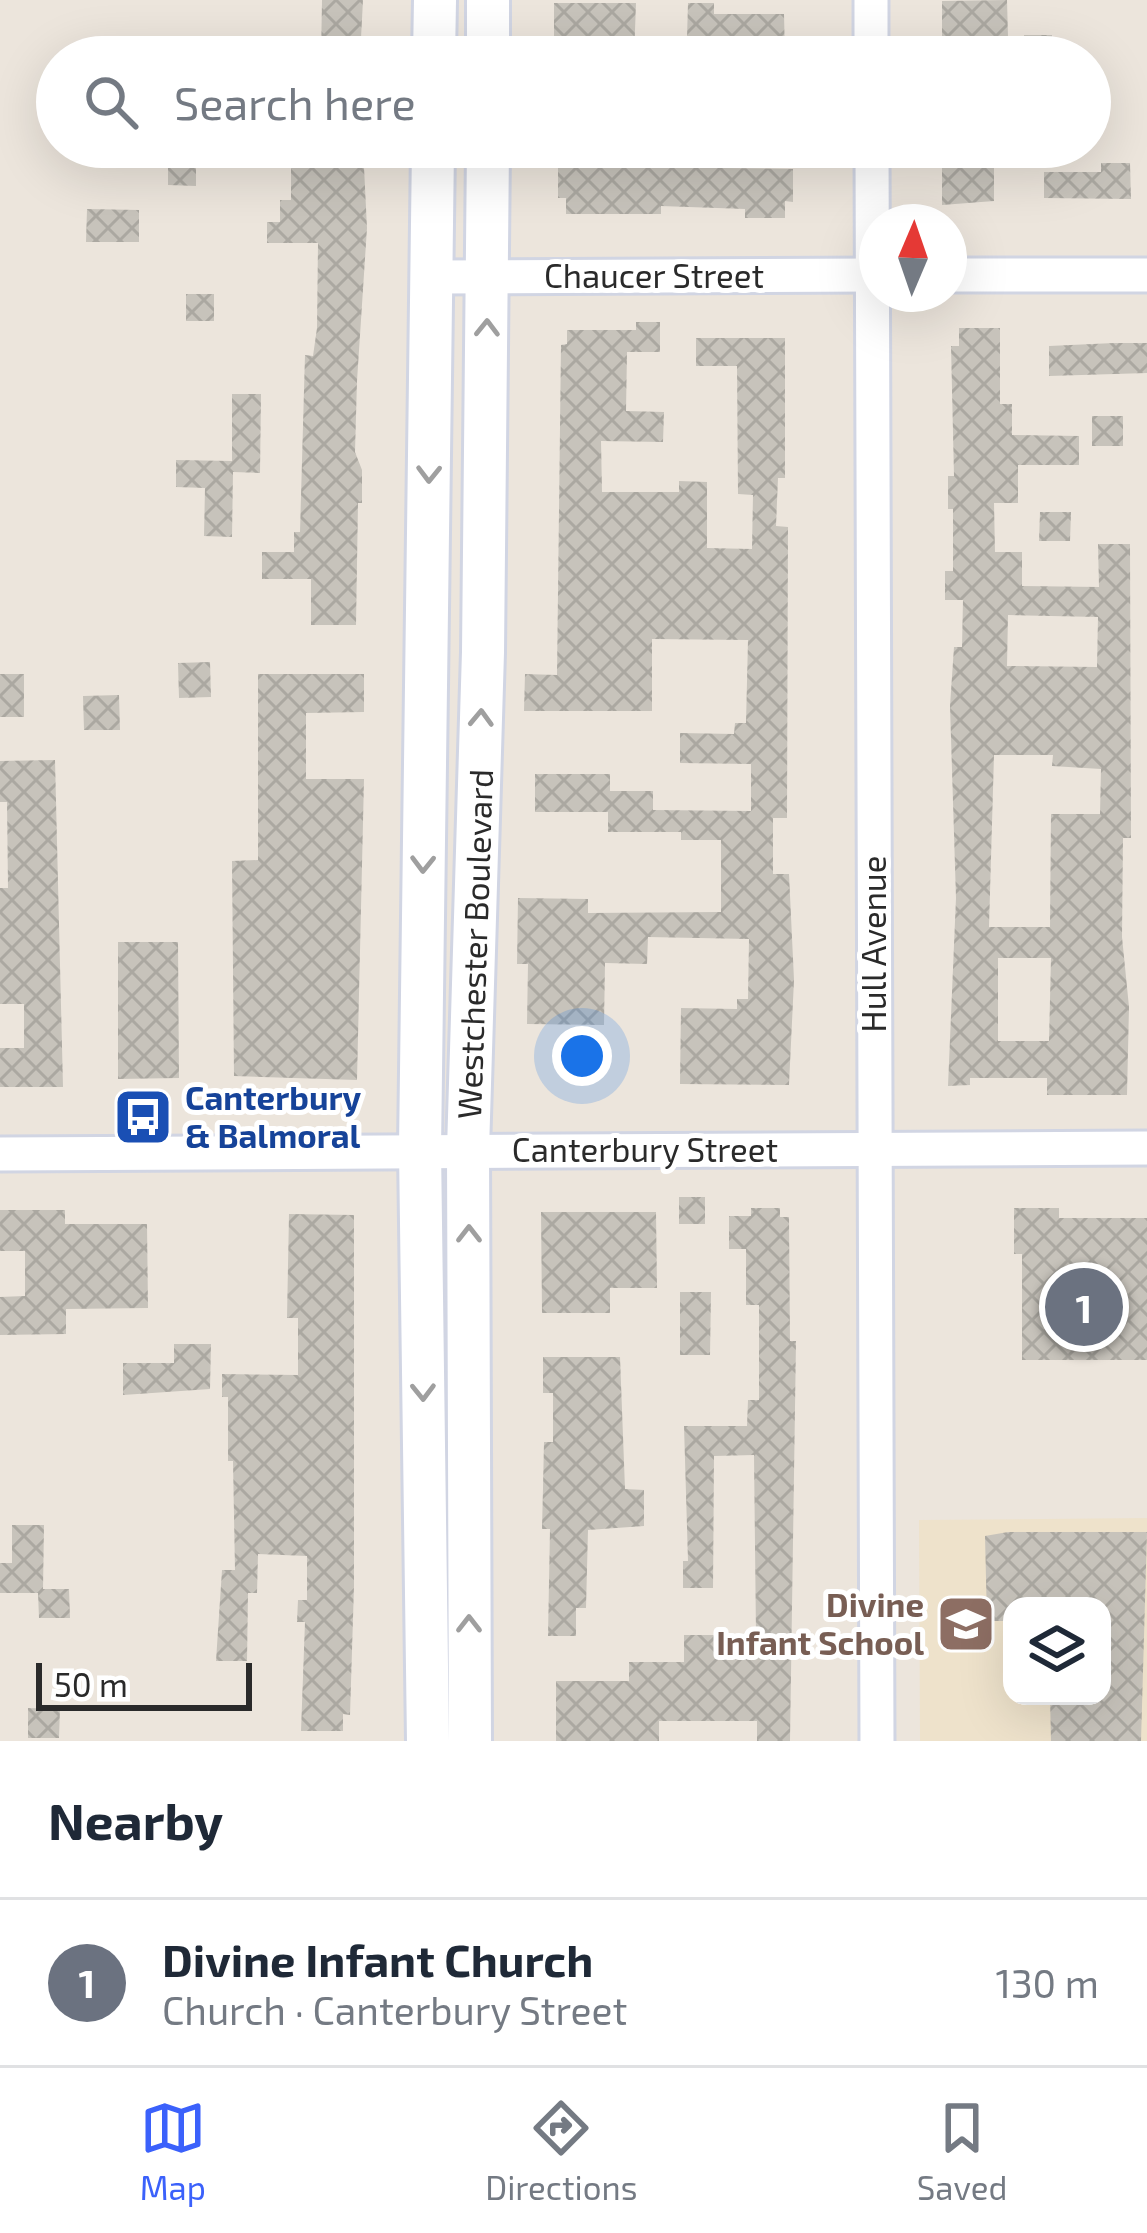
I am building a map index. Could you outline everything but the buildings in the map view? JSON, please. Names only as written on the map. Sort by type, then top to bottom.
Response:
[{"type":"street","points":[[434,36],[435,0]]},
{"type":"street","points":[[488,0],[488,36]]},
{"type":"street","points":[[871,0],[871,36]]},
{"type":"street","name":"Westchester Boulevard","points":[[428,1741],[420,1150],[433,168]]},
{"type":"street","name":"Westchester Boulevard","points":[[470,1741],[468,1150],[488,168]]},
{"type":"street","name":"Hull Avenue","points":[[872,168],[873,204]]},
{"type":"street","name":"Chaucer Street","points":[[431,277],[859,275]]},
{"type":"street","points":[[967,275],[1147,275]]},
{"type":"street","name":"Hull Avenue","points":[[875,312],[878,1741]]},
{"type":"street","name":"Canterbury Street","points":[[0,1154],[1147,1148]]},
{"type":"shaded area","name":"Divine Infant School","points":[[1147,1518],[1147,1741],[920,1741],[919,1520]]},
{"type":"place","name":"Canterbury & Balmoral","points":[[143,1117]]},
{"type":"place","name":"Divine Infant Church","points":[[1084,1307]]},
{"type":"place","name":"Divine Infant School","points":[[966,1624]]}]
